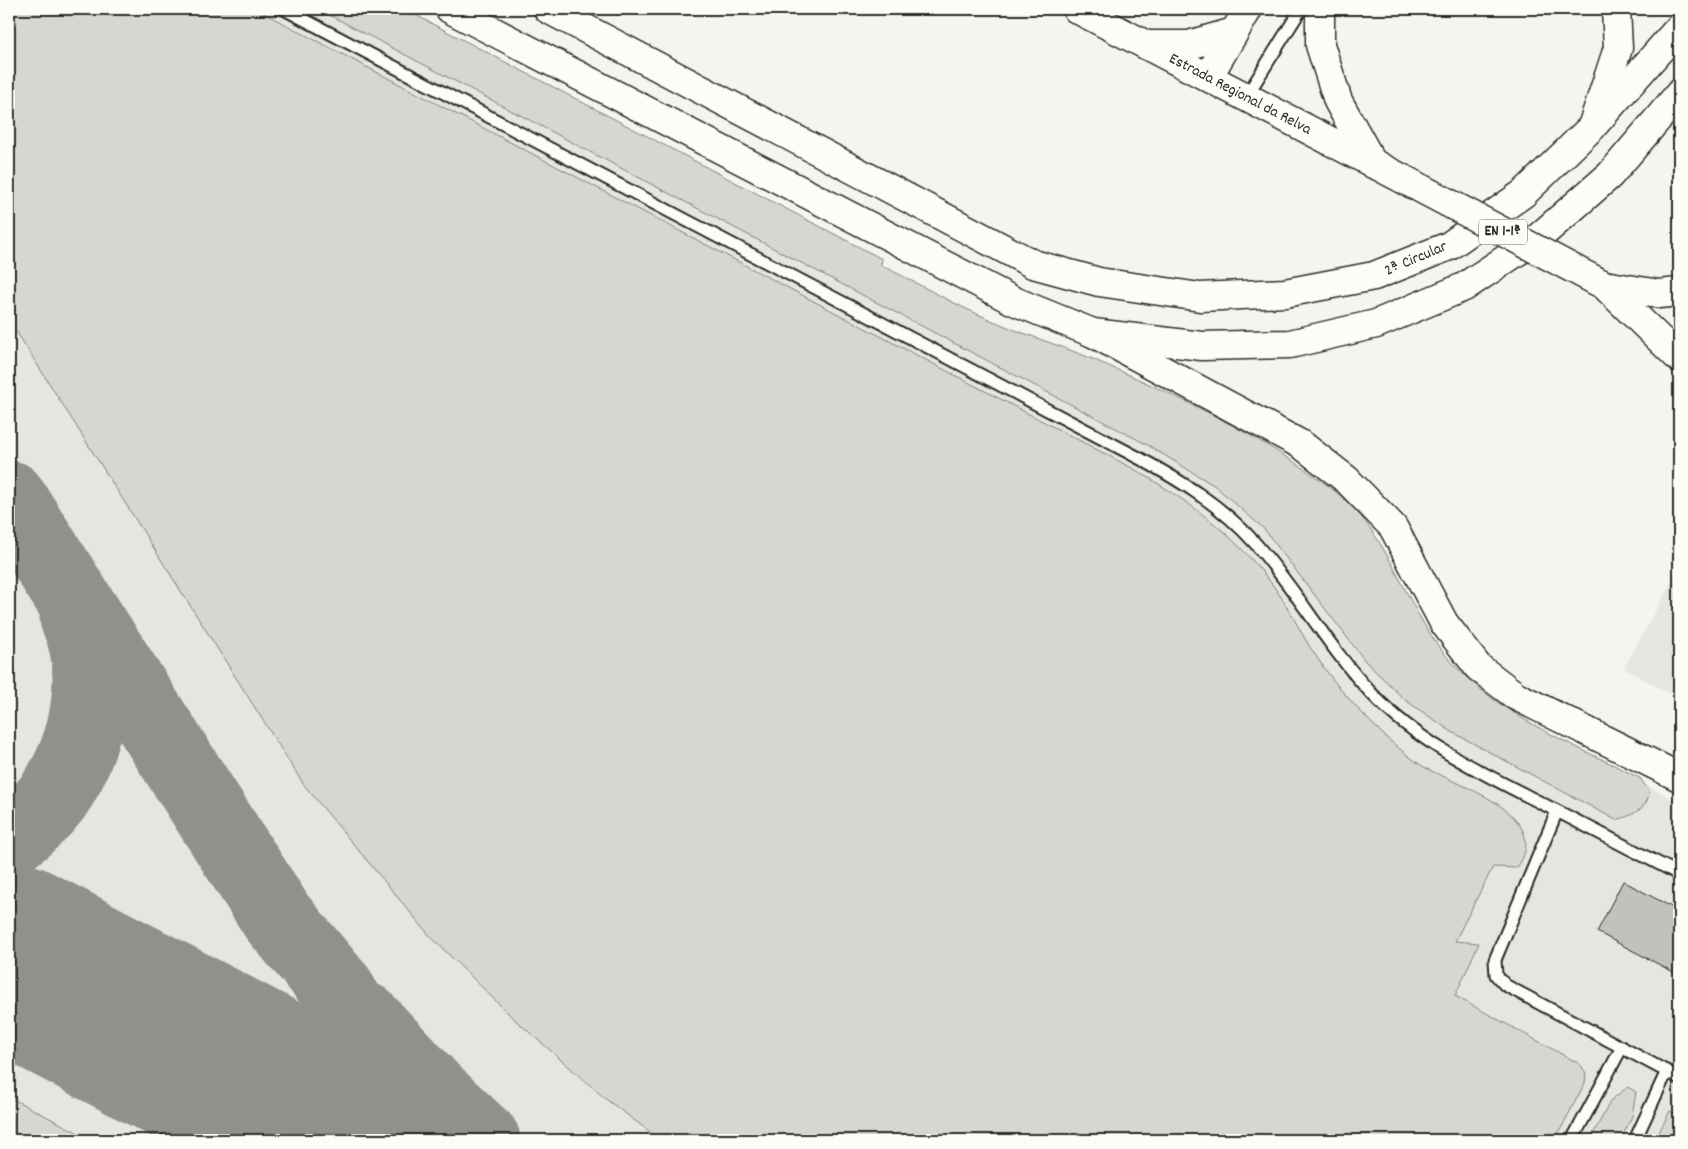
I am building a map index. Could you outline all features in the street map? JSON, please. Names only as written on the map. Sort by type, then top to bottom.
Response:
[{"type":"main road","name":"EN 1-1ª","points":[[450,9],[1014,301],[1093,333],[1202,346],[1290,344],[1376,324],[1464,287],[1539,237],[1610,175],[1679,94]]},
{"type":"main road","name":"2ª Circular","points":[[548,9],[1033,264],[1099,282],[1200,296],[1285,293],[1374,276],[1449,246],[1524,193],[1592,127],[1679,28]]},
{"type":"main road","name":"Estrada Regional da Relva","points":[[1077,9],[1604,285]]},
{"type":"main road","points":[[1208,77],[1248,9]]},
{"type":"main road","points":[[1320,9],[1320,45],[1338,101],[1373,164]]},
{"type":"main road","points":[[1592,127],[1618,48],[1616,9]]},
{"type":"main road","points":[[1146,45],[1189,45],[1234,32]]},
{"type":"main road","name":"EN 1-1ª","points":[[1604,285],[1659,294],[1679,292]]},
{"type":"main road","name":"EN 1-1ª","points":[[1604,285],[1679,358]]},
{"type":"main road","points":[[1093,333],[1302,445],[1347,480],[1393,526],[1444,622],[1478,667],[1516,696],[1678,774]]},
{"type":"lane","points":[[284,9],[1185,483],[1235,522],[1255,543],[1353,673],[1403,722],[1446,753],[1679,874]]},
{"type":"lane","points":[[1246,97],[1302,9]]},
{"type":"lane","points":[[1558,811],[1495,960],[1496,975],[1505,985],[1679,1078]]},
{"type":"lane","points":[[1572,1140],[1622,1047]]},
{"type":"lane","points":[[1635,1140],[1667,1071]]},
{"type":"shaded area","points":[[9,9],[369,9],[1350,512],[1434,655],[1522,722],[1679,802],[1679,1140],[9,1140]]},
{"type":"shaded area","points":[[9,9],[256,9],[1134,469],[1189,504],[1223,531],[1254,562],[1275,588],[1334,681],[1388,739],[1424,767],[1489,799],[1505,809],[1517,821],[1524,835],[1525,851],[1522,860],[1517,868],[1493,867],[1455,941],[1479,943],[1455,996],[1580,1064],[1586,1073],[1585,1083],[1555,1140],[661,1140],[607,1100],[513,1018],[430,936],[304,785],[9,320]]},
{"type":"shaded area","points":[[318,9],[404,9],[882,259],[881,265],[949,300],[1003,325],[1088,357],[1152,385],[1248,434],[1309,472],[1336,492],[1353,508],[1368,525],[1380,544],[1424,625],[1457,668],[1479,688],[1530,723],[1640,778],[1649,791],[1646,803],[1633,814],[1616,820],[1452,732],[1405,700],[1366,662],[1264,529],[1215,486],[1146,444]]},
{"type":"shaded area","points":[[1679,568],[1679,699],[1624,668]]},
{"type":"shaded area","points":[[1628,1087],[1636,1092],[1632,1116],[1621,1140],[1590,1140],[1611,1100]]},
{"type":"shaded area","points":[[9,1097],[92,1140],[9,1140]]},
{"type":"shaded area","points":[[1670,1111],[1679,1116],[1679,1140],[1655,1140]]},
{"type":"building","points":[[1623,881],[1679,911],[1679,975],[1597,932]]},
{"type":"taxiway","points":[[9,498],[277,917],[339,991],[368,1057],[383,1105],[388,1140]]},
{"type":"taxiway","points":[[9,839],[32,820],[53,797],[75,757],[88,710],[90,686],[89,662],[85,640],[77,618]]},
{"type":"taxiway","points":[[364,1019],[433,1093],[483,1140]]},
{"type":"taxiway","points":[[250,1083],[285,1111],[313,1140]]},
{"type":"runway","points":[[9,956],[360,1140]]}]
